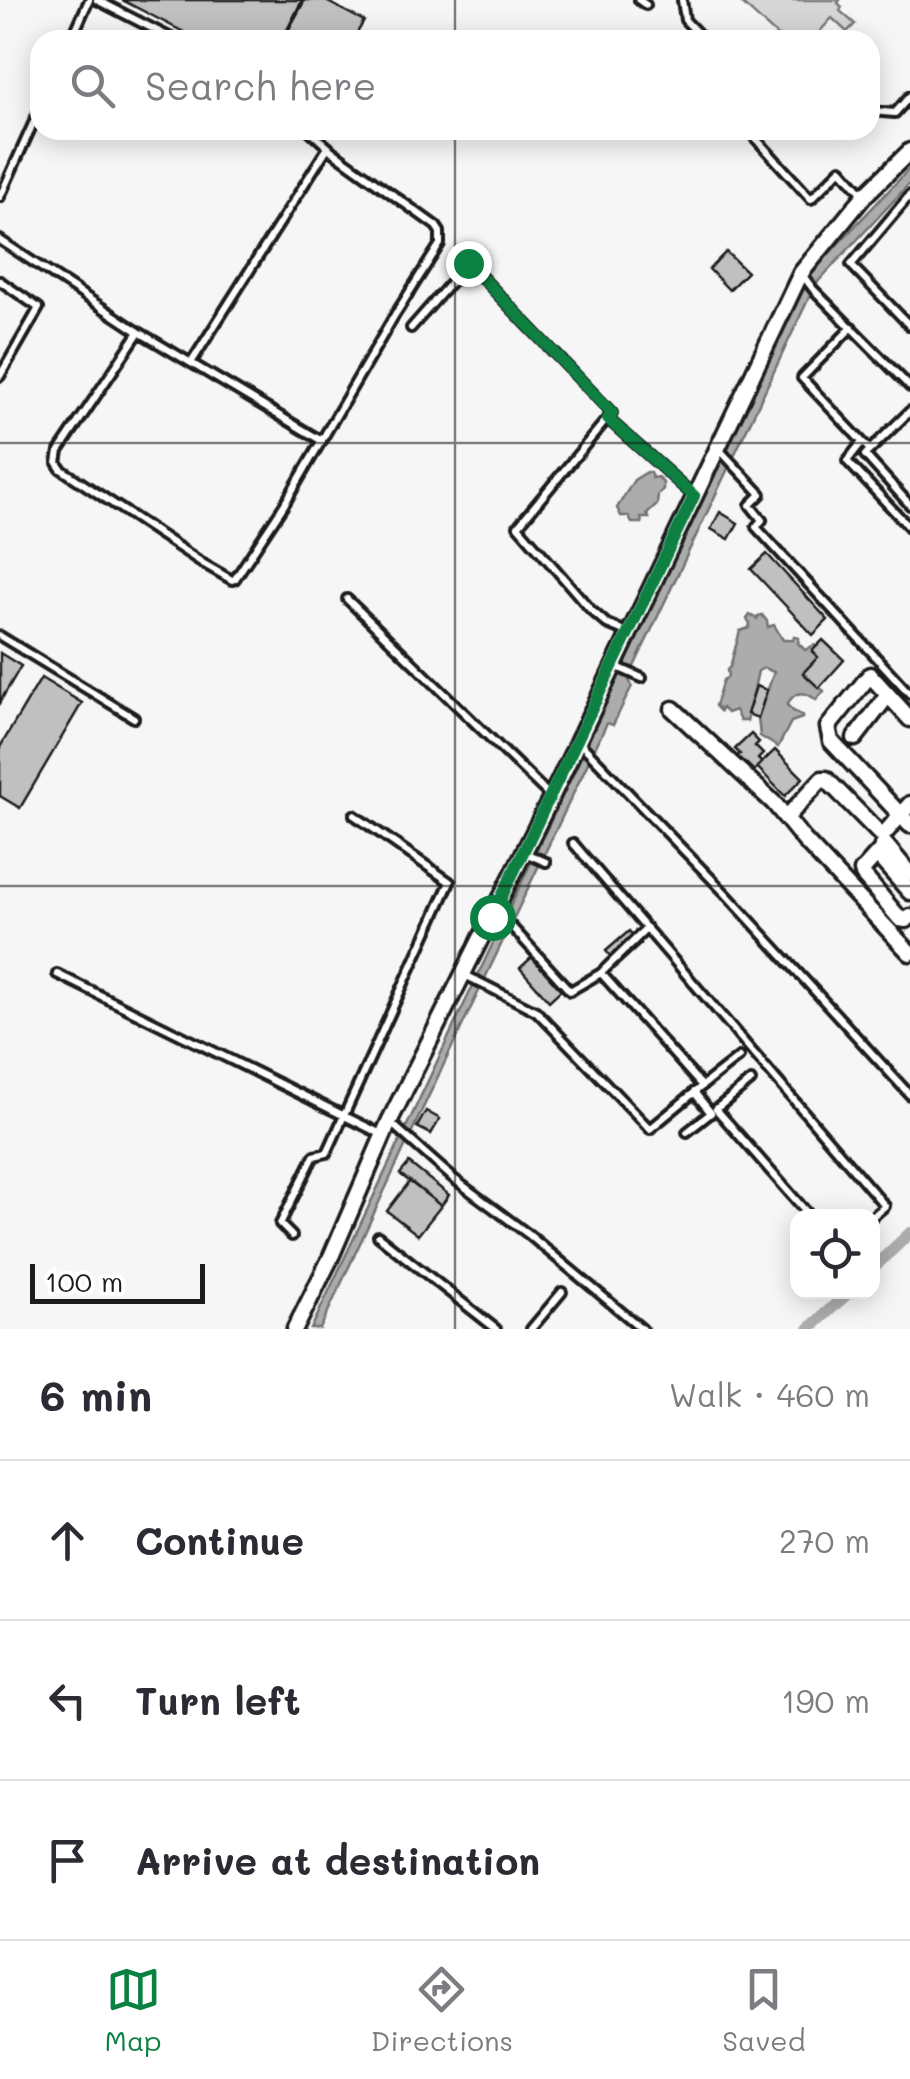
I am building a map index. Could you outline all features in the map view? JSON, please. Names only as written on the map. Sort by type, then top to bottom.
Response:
[{"type":"street","points":[[296,1329],[354,1221],[387,1129],[474,980],[537,858],[552,798],[582,745],[694,496],[721,451],[803,276],[864,196],[910,151]]},
{"type":"street","points":[[910,719],[870,675],[828,727],[831,741],[907,815],[862,872],[900,919],[910,916]]},
{"type":"street","points":[[855,738],[888,695]]},
{"type":"street","points":[[673,709],[760,790],[910,953]]},
{"type":"street","points":[[786,818],[818,782],[826,779],[910,874]]},
{"type":"street","points":[[882,843],[882,863],[910,892]]},
{"type":"lane","points":[[76,30],[89,0]]},
{"type":"lane","points":[[97,0],[156,30]]},
{"type":"lane","points":[[682,0],[685,20],[694,30]]},
{"type":"lane","points":[[880,112],[895,113],[910,96]]},
{"type":"lane","points":[[0,197],[30,130]]},
{"type":"lane","points":[[139,332],[58,451],[57,463],[232,580],[241,573],[440,244],[436,226],[320,140]]},
{"type":"lane","points":[[757,140],[811,198],[841,169],[864,196]]},
{"type":"lane","points":[[191,363],[328,148]]},
{"type":"lane","points":[[910,195],[851,265],[910,326]]},
{"type":"lane","points":[[0,240],[139,332],[322,441]]},
{"type":"lane","points":[[411,328],[468,263],[612,413],[518,526],[591,610],[607,624],[630,634]]},
{"type":"lane","points":[[803,276],[910,387]]},
{"type":"lane","points":[[0,282],[38,308],[0,376]]},
{"type":"lane","points":[[852,328],[802,378],[870,450]]},
{"type":"lane","points":[[910,411],[865,455],[910,504]]},
{"type":"lane","points":[[608,419],[694,496]]},
{"type":"lane","points":[[862,442],[847,460],[910,528]]},
{"type":"lane","points":[[721,451],[761,494],[750,505],[762,520],[756,527],[910,694]]},
{"type":"lane","points":[[348,598],[552,798]]},
{"type":"lane","points":[[0,636],[134,718]]},
{"type":"lane","points":[[618,668],[642,678]]},
{"type":"lane","points":[[582,745],[726,894],[910,1095]]},
{"type":"lane","points":[[292,1236],[280,1224],[314,1156],[327,1153],[450,882],[354,814]]},
{"type":"lane","points":[[573,843],[885,1206],[880,1210]]},
{"type":"lane","points":[[502,922],[570,990],[601,973],[647,928]]},
{"type":"lane","points":[[601,973],[702,1086]]},
{"type":"lane","points":[[57,974],[344,1117],[406,1137],[642,1329]]},
{"type":"lane","points":[[474,980],[536,1010],[650,1130],[739,1057]]},
{"type":"lane","points":[[687,1132],[750,1081]]},
{"type":"lane","points":[[694,1092],[804,1209]]},
{"type":"lane","points":[[378,1236],[496,1329]]},
{"type":"lane","points":[[532,1329],[562,1292]]},
{"type":"shaded area","points":[[738,0],[840,0],[840,11],[855,24],[845,30],[832,18],[821,30],[771,30]]},
{"type":"shaded area","points":[[910,168],[910,183],[815,285],[631,673],[632,686],[613,725],[607,723],[320,1329],[311,1329],[807,277]]},
{"type":"shaded area","points":[[647,472],[652,478],[658,477],[663,489],[657,505],[647,514],[649,518],[632,523],[617,508],[634,480]]},
{"type":"shaded area","points":[[750,615],[757,619],[762,615],[768,627],[774,625],[783,640],[799,638],[798,643],[805,650],[817,646],[812,652],[818,657],[803,673],[824,691],[816,700],[800,694],[790,700],[787,705],[802,718],[791,722],[778,747],[760,736],[758,718],[774,672],[764,668],[758,671],[747,721],[740,721],[735,710],[727,713],[715,706],[723,680],[728,677],[740,631],[749,628]]},
{"type":"building","points":[[122,0],[302,0],[287,30],[180,30]]},
{"type":"building","points":[[305,0],[324,0],[364,21],[359,30],[288,30]]},
{"type":"building","points":[[726,252],[747,272],[729,290],[709,269]]},
{"type":"building","points":[[720,512],[738,523],[729,539],[711,529]]},
{"type":"building","points":[[767,554],[828,620],[813,635],[751,569]]},
{"type":"building","points":[[823,640],[844,660],[819,688],[803,673],[818,657],[812,651]]},
{"type":"building","points":[[0,653],[21,666],[0,702]]},
{"type":"building","points":[[41,678],[82,703],[20,808],[0,796],[0,747]]},
{"type":"building","points":[[756,686],[767,690],[758,718],[747,714]]},
{"type":"building","points":[[751,734],[763,754],[758,759],[762,763],[754,771],[736,757],[740,754],[735,749]]},
{"type":"building","points":[[775,750],[803,778],[785,796],[757,767]]},
{"type":"building","points":[[629,931],[641,944],[618,965],[606,951]]},
{"type":"building","points":[[532,957],[561,990],[549,1001],[520,968]]},
{"type":"building","points":[[426,1111],[440,1119],[431,1134],[417,1127]]},
{"type":"building","points":[[409,1163],[449,1195],[441,1206],[400,1174]]},
{"type":"building","points":[[410,1181],[441,1206],[418,1235],[387,1211]]},
{"type":"waterway","points":[[880,1261],[910,1233]]},
{"type":"waterway","points":[[809,1329],[841,1299]]},
{"type":"route","points":[[468,263],[612,413],[608,419],[694,496],[492,917]]}]
